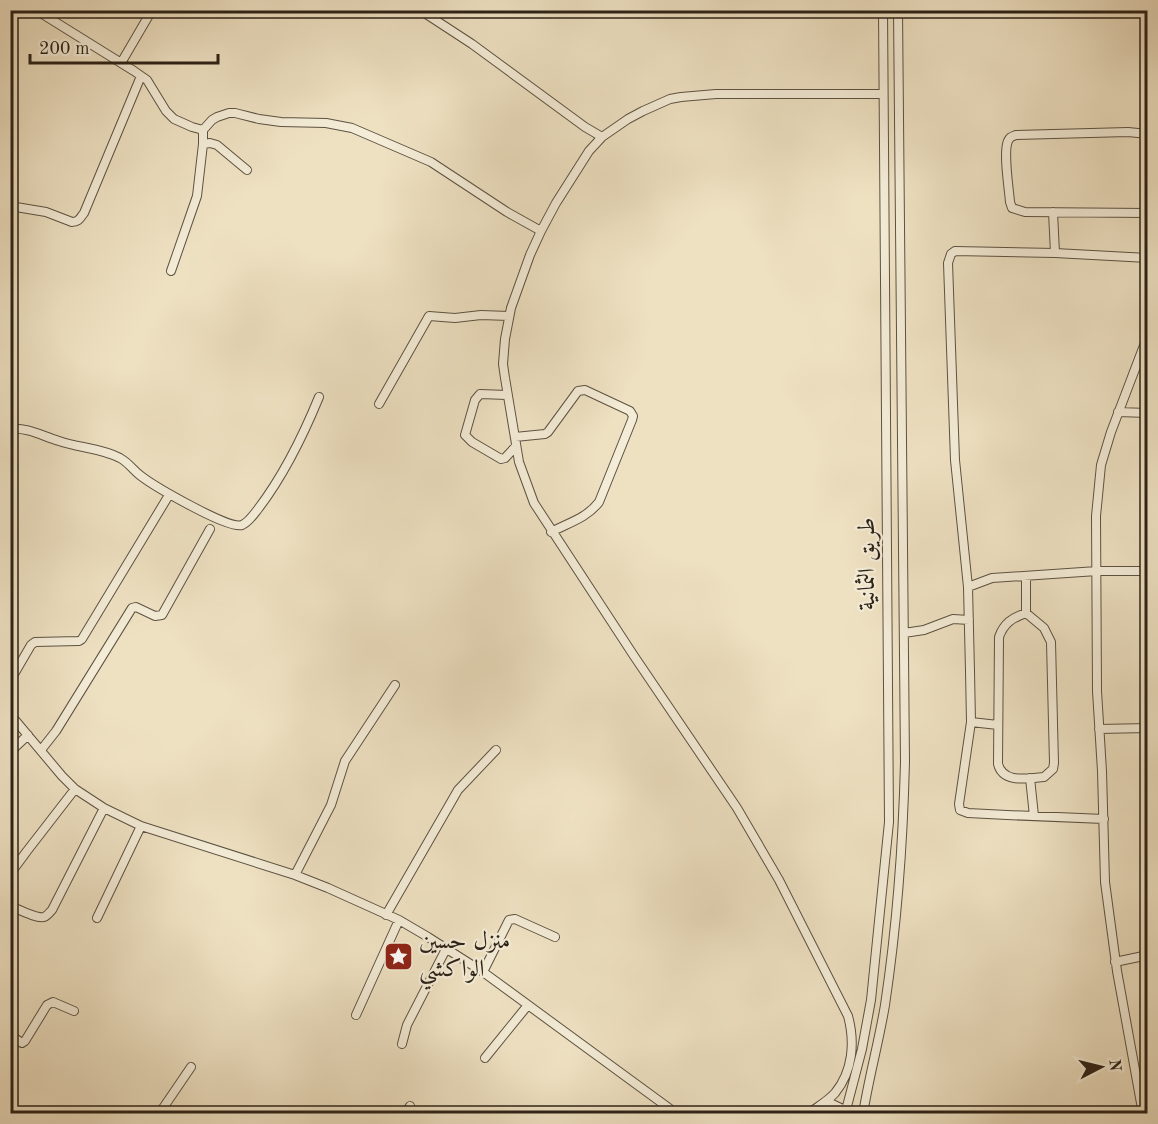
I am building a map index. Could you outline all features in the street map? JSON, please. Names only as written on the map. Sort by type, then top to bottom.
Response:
[{"type":"street","points":[[36,10],[147,80],[160,102],[174,119],[203,130]]},
{"type":"street","points":[[121,63],[152,10]]},
{"type":"street","points":[[420,10],[472,44],[602,137]]},
{"type":"street","name":"طريق الثمانية","points":[[845,1112],[862,1049],[871,1000],[889,822],[883,10]]},
{"type":"street","points":[[863,1113],[882,1021],[897,909],[904,794],[898,10]]},
{"type":"street","points":[[10,206],[46,212],[72,222],[80,219],[141,76]]},
{"type":"street","points":[[808,1113],[836,1092],[851,1059],[851,1028],[842,1002],[779,880],[737,808],[551,532],[534,503],[528,491],[515,442],[504,378],[505,339],[509,316],[521,277],[556,203],[592,147],[602,137],[628,120],[670,99],[681,97],[716,94],[883,94]]},
{"type":"street","points":[[171,271],[195,205],[203,130],[217,117],[228,113],[281,122],[326,123],[352,128],[431,162],[507,212],[541,231]]},
{"type":"street","points":[[1148,134],[1128,132],[1016,135],[1009,139],[1006,157],[1012,208],[1025,212],[1148,213]]},
{"type":"street","points":[[203,144],[210,143],[218,146],[247,170]]},
{"type":"street","points":[[1053,213],[1055,253]]},
{"type":"street","points":[[1104,819],[973,813],[960,810],[971,723],[969,620],[968,587],[955,460],[949,258],[955,251],[1148,258]]},
{"type":"street","points":[[378,404],[429,316],[455,318],[481,315],[509,316]]},
{"type":"street","points":[[1143,1113],[1116,962],[1105,882],[1097,691],[1096,516],[1104,454],[1148,335]]},
{"type":"street","points":[[507,395],[480,394],[475,400],[465,435],[472,442],[501,459],[505,458],[515,442],[548,432],[578,391],[585,390],[632,413],[632,420],[599,502],[584,516],[551,532]]},
{"type":"street","points":[[10,429],[30,431],[108,453],[128,463],[139,475],[169,495],[228,523],[237,525],[246,523],[270,494],[311,418],[319,397]]},
{"type":"street","points":[[1118,412],[1148,413]]},
{"type":"street","points":[[10,681],[35,642],[79,641],[82,639],[169,495]]},
{"type":"street","points":[[41,750],[62,722],[132,608],[136,607],[155,616],[162,615],[210,529]]},
{"type":"street","points":[[968,587],[988,579],[1097,571],[1148,571]]},
{"type":"street","points":[[1026,576],[1026,613]]},
{"type":"street","points":[[1026,613],[1048,634],[1052,652],[1054,763],[1053,769],[1044,777],[1010,778],[999,770],[998,764],[999,637],[1005,623],[1026,613]]},
{"type":"street","points":[[904,633],[924,630],[953,620],[969,620]]},
{"type":"street","points":[[295,876],[331,805],[345,761],[395,686]]},
{"type":"street","points":[[10,714],[62,776],[75,789],[104,808],[141,826],[295,876],[351,897],[399,920],[483,972],[677,1113]]},
{"type":"street","points":[[971,723],[998,724]]},
{"type":"street","points":[[1099,729],[1148,728]]},
{"type":"street","points":[[10,752],[28,735]]},
{"type":"street","points":[[386,915],[458,790],[496,750]]},
{"type":"street","points":[[1030,778],[1034,816]]},
{"type":"street","points":[[10,874],[75,789]]},
{"type":"street","points":[[10,906],[43,917],[52,910],[104,808]]},
{"type":"street","points":[[97,918],[141,826]]},
{"type":"street","points":[[483,972],[509,920],[515,919],[555,937]]},
{"type":"street","points":[[356,1015],[399,920]]},
{"type":"street","points":[[402,1044],[407,1024],[446,949]]},
{"type":"street","points":[[1116,962],[1148,955]]},
{"type":"street","points":[[10,1035],[22,1042],[25,1041],[47,1005],[53,1002],[74,1011]]},
{"type":"street","points":[[485,1058],[528,1005]]},
{"type":"street","points":[[159,1113],[191,1067]]},
{"type":"street","points":[[826,1101],[845,1112]]},
{"type":"place","name":"منزل حسين الواكشي","points":[[398,956]]}]
